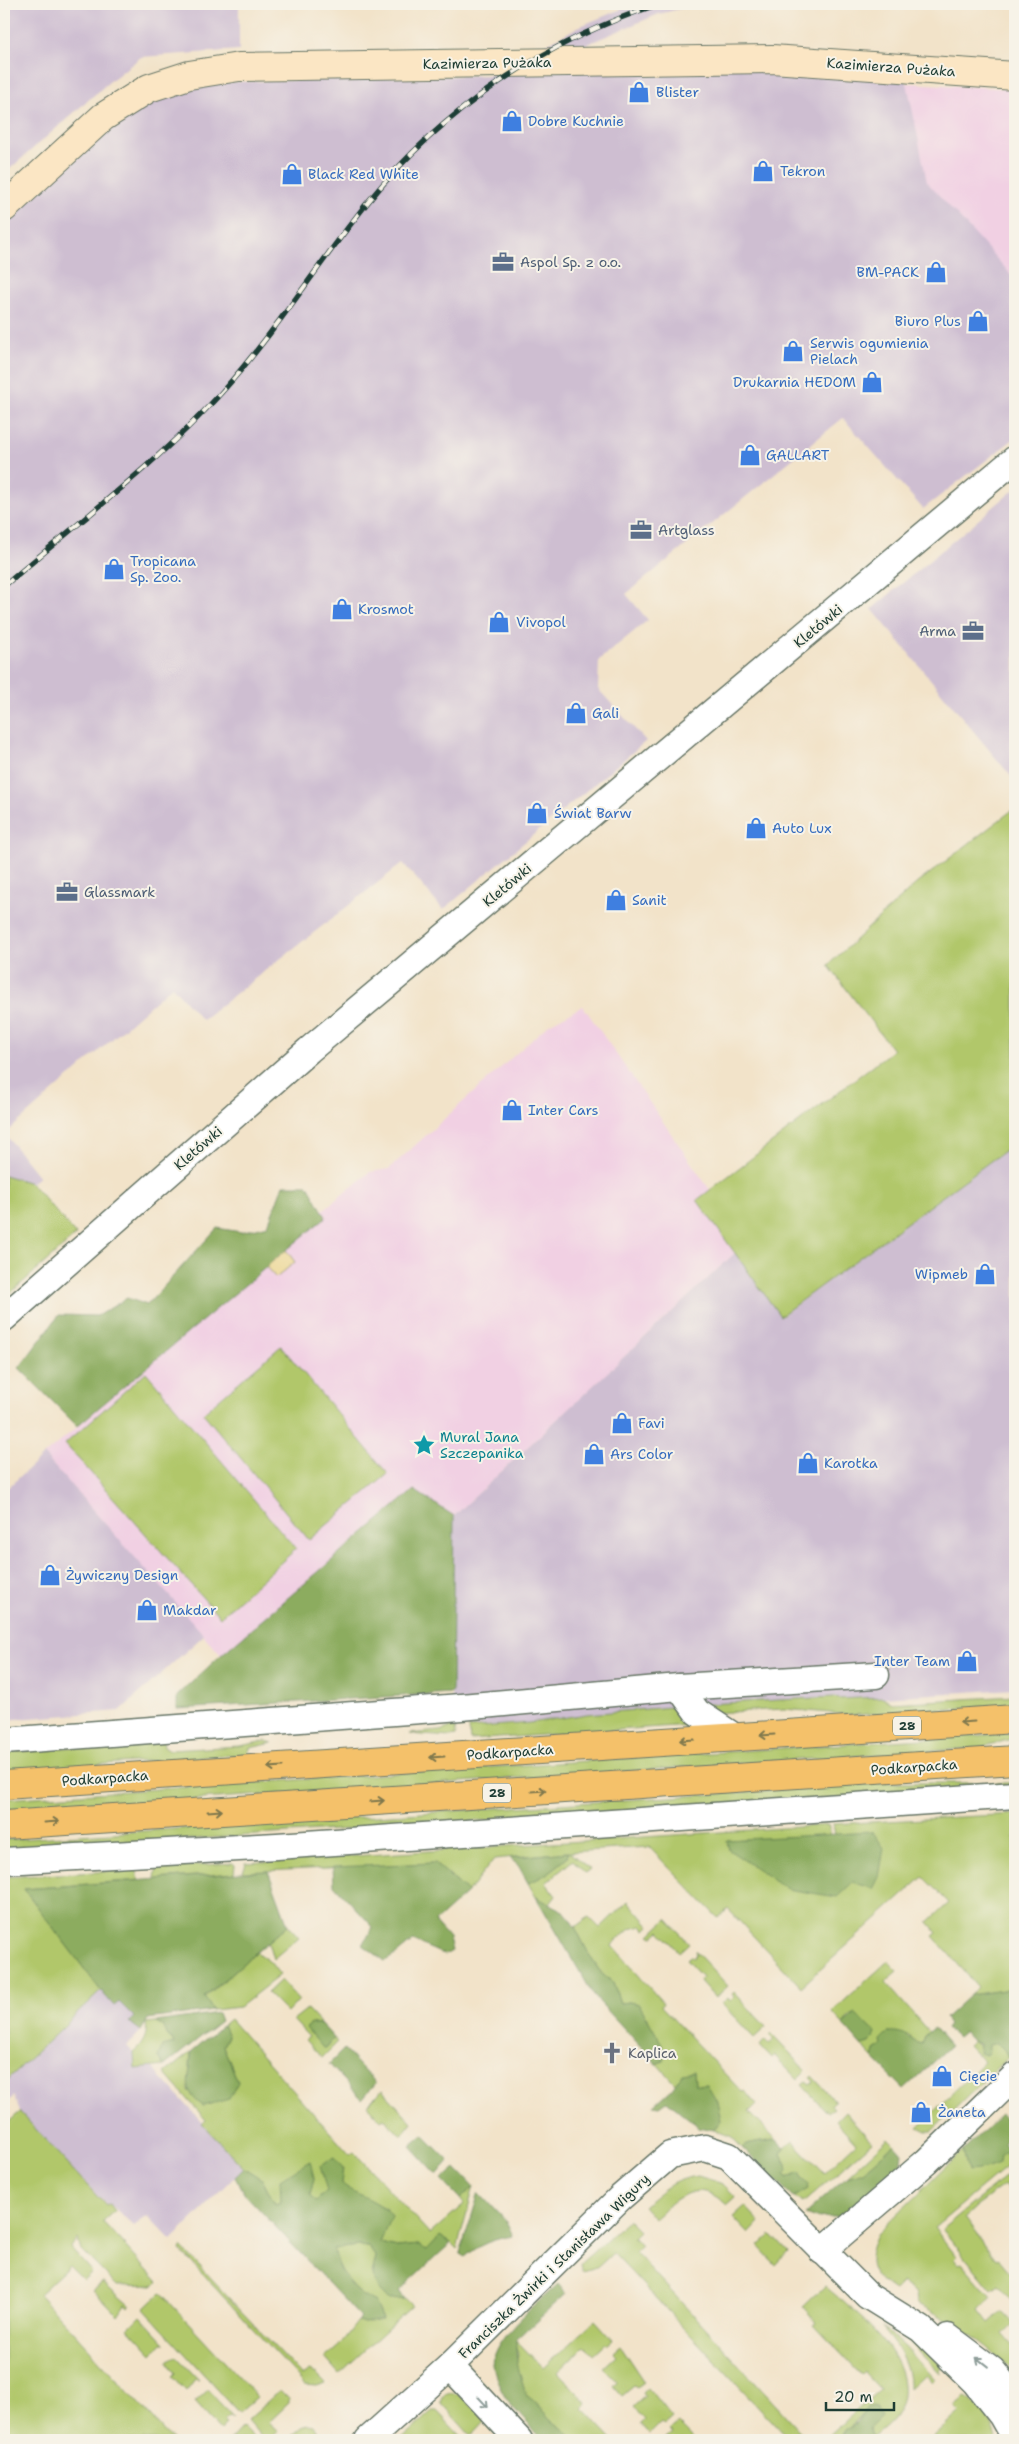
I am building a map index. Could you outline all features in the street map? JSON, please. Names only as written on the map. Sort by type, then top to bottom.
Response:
[{"type":"main road","name":"Podkarpacka","points":[[4,1785],[1015,1719]]},
{"type":"main road","name":"Podkarpacka","points":[[4,1825],[1015,1760]]},
{"type":"street","name":"Kazimierza Pużaka","points":[[4,208],[103,117],[149,88],[189,75],[239,67],[772,60],[1015,76]]},
{"type":"street","name":"Kletówki","points":[[4,1318],[309,1050],[1015,459]]},
{"type":"street","points":[[4,1740],[451,1708],[679,1687],[876,1675]]},
{"type":"street","points":[[679,1687],[697,1712],[735,1737]]},
{"type":"street","points":[[4,1861],[277,1846],[1015,1795]]},
{"type":"street","points":[[822,2252],[926,2162],[1015,2076]]},
{"type":"street","name":"Franciszka Żwirki i Stanisława Wigury","points":[[368,2440],[450,2366],[620,2198],[670,2155],[706,2148],[729,2156],[822,2252],[868,2296],[921,2329],[975,2382],[1002,2416],[1015,2439]]},
{"type":"street","name":"Franciszka Żwirki i Stanisława Wigury","points":[[921,2329],[953,2339],[992,2370],[1015,2398]]},
{"type":"street","name":"Franciszka Żwirki i Stanisława Wigury","points":[[450,2366],[519,2440]]},
{"type":"shaded area","points":[[4,4],[239,4],[239,50],[141,57],[109,82],[4,174]]},
{"type":"shaded area","points":[[634,4],[699,4],[659,14],[561,55],[906,78],[927,182],[1015,279],[1015,438],[923,509],[843,418],[626,594],[648,620],[599,660],[598,689],[646,741],[443,910],[403,863],[202,1020],[172,986],[5,1134],[39,1177],[31,1183],[4,1175],[4,223],[158,84],[490,75],[578,27]]},
{"type":"shaded area","points":[[906,83],[1015,89],[1015,281],[906,174]]},
{"type":"shaded area","points":[[1015,489],[1015,781],[872,609]]},
{"type":"shaded area","points":[[583,1006],[710,1190],[698,1200],[736,1252],[454,1516],[414,1490],[221,1655],[44,1455],[325,1217],[322,1211],[370,1172],[389,1169],[549,1024]]},
{"type":"shaded area","points":[[1015,1143],[1015,1689],[883,1697],[839,1699],[834,1697],[708,1704],[587,1714],[530,1723],[469,1727],[453,1726],[451,1721],[454,1516],[736,1252],[781,1316]]},
{"type":"shaded area","points":[[44,1455],[204,1635],[120,1711],[4,1720],[4,1491]]},
{"type":"shaded area","points":[[101,1991],[114,2006],[119,2001],[134,2017],[129,2022],[141,2031],[127,2046],[134,2053],[135,2069],[152,2067],[244,2168],[171,2240],[148,2216],[134,2226],[110,2204],[107,2206],[20,2112],[14,2096],[4,2105],[4,2083]]},
{"type":"green space","points":[[1015,808],[1015,1143],[780,1316],[697,1200],[893,1050],[828,965],[916,884]]},
{"type":"green space","points":[[4,1175],[31,1183],[76,1235],[4,1299]]},
{"type":"green space","points":[[283,1185],[308,1185],[326,1217],[77,1426],[19,1368],[59,1315],[97,1316],[127,1298],[147,1305],[217,1228],[241,1232],[268,1225]]},
{"type":"green space","points":[[281,1346],[388,1474],[309,1540],[203,1413]]},
{"type":"green space","points":[[146,1372],[296,1549],[220,1617],[65,1444]]},
{"type":"green space","points":[[414,1490],[454,1516],[452,1693],[177,1709],[177,1696],[221,1655]]},
{"type":"green space","points":[[1015,1696],[1015,1705],[853,1715],[784,1709],[713,1713],[708,1704],[834,1697],[839,1699],[883,1697],[892,1703]]},
{"type":"green space","points":[[672,1707],[688,1720],[689,1725],[470,1740],[469,1728],[530,1723],[587,1714]]},
{"type":"green space","points":[[455,1726],[456,1736],[451,1737],[409,1734],[440,1731]]},
{"type":"green space","points":[[1015,1733],[1015,1738],[977,1748],[4,1812],[4,1799]]},
{"type":"green space","points":[[163,1741],[164,1746],[170,1750],[239,1746],[266,1741],[273,1743],[250,1748],[248,1754],[4,1771],[4,1752]]},
{"type":"green space","points":[[887,1783],[1015,1783],[1015,1787],[4,1851],[4,1840]]},
{"type":"green space","points":[[1015,1814],[1015,1983],[1004,1990],[970,1995],[978,1987],[933,1936],[937,1933],[928,1922],[949,1903],[923,1877],[801,1987],[728,1909],[718,1918],[649,1847],[569,1852],[590,1869],[585,1873],[573,1860],[546,1883],[556,1896],[549,1905],[536,1897],[528,1883],[544,1876],[567,1858],[568,1852],[494,1859],[468,1892],[435,1863],[243,1872],[246,1863],[828,1825],[831,1835],[727,1840],[729,1850],[873,1832],[835,1835],[833,1824]]},
{"type":"green space","points":[[873,1832],[884,1848],[879,1877],[873,1889],[853,1882],[837,1897],[787,1889],[729,1850],[727,1840]]},
{"type":"green space","points":[[568,1852],[567,1858],[544,1876],[528,1883],[518,1865],[509,1858]]},
{"type":"green space","points":[[233,1863],[235,1865],[234,1873],[155,1879],[158,1868]]},
{"type":"green space","points":[[435,1863],[468,1892],[435,1922],[449,1938],[452,1951],[445,1955],[413,1941],[385,1961],[363,1945],[373,1927],[334,1885],[333,1867]]},
{"type":"green space","points":[[137,1871],[139,1880],[24,1889],[101,1991],[4,2083],[4,1877]]},
{"type":"green space","points":[[268,1871],[288,1925],[204,1997],[213,2010],[148,2019],[141,2031],[129,2022],[134,2017],[119,2002],[114,2006],[101,1991],[24,1889]]},
{"type":"green space","points":[[536,1897],[565,1912],[599,1970],[613,1983],[620,2003],[639,2004],[666,2051],[664,2061],[657,2064],[594,1996]]},
{"type":"green space","points":[[628,1901],[650,1926],[646,1930],[642,1926],[630,1929],[612,1945],[663,2003],[661,2006],[742,2092],[745,2091],[757,2104],[749,2112],[776,2139],[750,2144],[742,2148],[732,2137],[714,2130],[721,2120],[695,2084],[694,2072],[675,2084],[657,2064],[664,2061],[666,2051],[650,2025],[648,2018],[629,2002],[620,2003],[613,1983],[599,1970],[591,1958],[575,1927],[589,1917],[600,1928]]},
{"type":"green space","points":[[667,1919],[689,1943],[679,1952],[660,1931],[653,1937],[650,1935]]},
{"type":"green space","points":[[288,1925],[299,1937],[273,1959],[268,1942]]},
{"type":"green space","points":[[695,1951],[728,1986],[715,1998],[699,1980],[702,1977],[686,1960],[690,1956],[693,1958],[696,1955]]},
{"type":"green space","points":[[256,1952],[270,1962],[280,1975],[239,2007],[213,2010],[204,1998]]},
{"type":"green space","points":[[888,1961],[898,1971],[885,1982],[929,2032],[924,2036],[921,2044],[913,2042],[908,2035],[876,2049],[873,2058],[861,2045],[869,2043],[863,2022],[855,2013],[849,2016],[843,2024],[832,2012]]},
{"type":"green space","points":[[281,1980],[299,2000],[287,2013],[267,1993]]},
{"type":"green space","points":[[1015,1983],[1015,2049],[1008,2057],[997,2043],[989,2045],[989,2051],[986,2055],[979,2053],[980,2044],[972,2041],[964,2032],[957,2038],[946,2028],[949,2024],[945,2018],[970,1995],[1004,1990]]},
{"type":"green space","points":[[734,1992],[766,2027],[754,2038],[722,2004],[728,1998],[730,2001],[734,1997],[732,1994]]},
{"type":"green space","points":[[307,2009],[321,2024],[311,2024],[326,2048],[334,2038],[338,2042],[322,2058],[305,2040],[309,2037],[293,2020]]},
{"type":"green space","points":[[218,2013],[221,2021],[164,2066],[158,2057],[162,2047],[174,2044],[171,2038],[166,2035],[163,2026],[156,2022]]},
{"type":"green space","points":[[855,2013],[875,2032],[871,2041],[861,2045],[843,2024]]},
{"type":"green space","points":[[230,2019],[350,2155],[354,2152],[430,2234],[464,2204],[460,2199],[474,2186],[457,2249],[451,2243],[427,2250],[419,2245],[397,2247],[380,2243],[386,2208],[352,2193],[341,2183],[343,2168],[327,2191],[316,2201],[310,2195],[314,2178],[309,2161],[281,2202],[275,2204],[263,2180],[244,2168],[202,2124],[206,2120],[165,2073],[191,2052],[188,2091],[238,2082],[223,2046],[228,2036],[223,2025]]},
{"type":"green space","points":[[156,2022],[164,2026],[174,2044],[158,2057],[164,2066],[135,2069],[134,2053],[144,2039],[146,2023]]},
{"type":"green space","points":[[311,2024],[321,2024],[334,2038],[326,2048],[323,2048],[306,2028]]},
{"type":"green space","points":[[223,2025],[228,2036],[223,2046],[238,2082],[229,2099],[203,2106],[191,2094],[189,2088],[191,2052]]},
{"type":"green space","points":[[934,2028],[950,2046],[904,2089],[873,2058],[876,2049],[882,2046],[881,2040],[889,2032],[904,2034],[921,2044],[924,2036]]},
{"type":"green space","points":[[772,2034],[806,2070],[797,2079],[775,2056],[772,2059],[760,2046],[765,2040],[769,2044],[774,2040],[770,2036]]},
{"type":"green space","points":[[972,2041],[980,2046],[997,2043],[1008,2057],[932,2131],[926,2131],[918,2127],[984,2062],[968,2045]]},
{"type":"green space","points":[[344,2049],[376,2083],[362,2099],[329,2064]]},
{"type":"green space","points":[[694,2071],[695,2084],[707,2085],[717,2102],[721,2120],[714,2130],[699,2127],[667,2101],[660,2106],[654,2105],[672,2089],[683,2073]]},
{"type":"green space","points":[[812,2076],[835,2101],[831,2105],[834,2108],[828,2113],[802,2085],[806,2082],[810,2085],[814,2082],[810,2078]]},
{"type":"green space","points":[[382,2090],[412,2122],[401,2136],[384,2118],[381,2120],[367,2105]]},
{"type":"green space","points":[[20,2112],[106,2206],[110,2204],[115,2211],[103,2222],[158,2282],[153,2285],[117,2286],[81,2250],[78,2239],[70,2248],[92,2272],[83,2280],[69,2266],[39,2294],[172,2440],[4,2440],[4,2126]]},
{"type":"green space","points":[[845,2112],[872,2142],[803,2203],[793,2197],[808,2189],[806,2183],[795,2174],[787,2178],[784,2174],[787,2165],[781,2154],[784,2147],[793,2141],[824,2173],[856,2143],[836,2121]]},
{"type":"green space","points":[[1000,2115],[1007,2121],[1014,2134],[1004,2143],[1010,2150],[1000,2156],[999,2164],[985,2169],[968,2171],[963,2150]]},
{"type":"green space","points":[[423,2135],[449,2161],[437,2175],[410,2146]]},
{"type":"green space","points":[[888,2138],[894,2144],[863,2172],[846,2177]]},
{"type":"green space","points":[[776,2139],[784,2147],[781,2154],[787,2165],[788,2171],[785,2174],[787,2178],[799,2172],[802,2179],[809,2184],[808,2189],[793,2197],[742,2148],[750,2144]]},
{"type":"green space","points":[[894,2144],[902,2153],[900,2168],[848,2216],[816,2218],[805,2214],[846,2177],[863,2172]]},
{"type":"green space","points":[[963,2150],[968,2171],[1010,2150],[1015,2160],[934,2228],[957,2257],[955,2259],[959,2264],[962,2263],[991,2297],[979,2310],[989,2323],[1002,2312],[1013,2324],[1003,2334],[1015,2348],[1015,2373],[981,2342],[917,2303],[916,2293],[902,2283],[894,2291],[885,2285],[878,2279],[871,2267],[871,2252],[877,2234]]},
{"type":"green space","points":[[334,2157],[343,2168],[341,2183],[375,2202],[391,2216],[380,2243],[397,2247],[419,2245],[427,2250],[440,2236],[451,2243],[399,2291],[405,2299],[388,2300],[374,2281],[376,2257],[368,2247],[358,2246],[334,2249],[338,2265],[348,2281],[360,2294],[375,2301],[383,2320],[364,2323],[358,2321],[361,2318],[243,2192],[235,2177],[244,2168],[263,2180],[275,2204],[281,2202],[280,2179],[310,2161],[314,2178],[310,2195],[316,2201],[327,2191],[320,2166]]},
{"type":"green space","points":[[456,2168],[474,2187],[460,2199],[442,2180]]},
{"type":"green space","points":[[1015,2169],[1015,2198],[1004,2185],[975,2206],[976,2208],[965,2218],[996,2259],[998,2258],[1015,2278],[1015,2304],[999,2285],[992,2290],[942,2229]]},
{"type":"green space","points":[[698,2176],[723,2184],[736,2197],[727,2205],[706,2193],[697,2191],[689,2193],[680,2197],[654,2218],[643,2206],[674,2183]]},
{"type":"green space","points":[[479,2193],[507,2223],[513,2236],[487,2243],[465,2257],[460,2253]]},
{"type":"green space","points":[[745,2206],[760,2222],[749,2234],[733,2217]]},
{"type":"green space","points":[[628,2220],[639,2231],[633,2237],[641,2246],[635,2252],[808,2440],[790,2440],[613,2253],[599,2266],[582,2271],[580,2264]]},
{"type":"green space","points":[[771,2234],[788,2252],[776,2265],[758,2246]]},
{"type":"green space","points":[[358,2246],[368,2247],[376,2257],[372,2273],[388,2300],[405,2299],[412,2306],[339,2374],[325,2358],[339,2346],[358,2321],[364,2323],[383,2319],[375,2302],[361,2294],[348,2281],[336,2257],[334,2249]]},
{"type":"green space","points":[[181,2247],[302,2376],[309,2371],[317,2374],[326,2383],[317,2386],[305,2385],[180,2250]]},
{"type":"green space","points":[[103,2282],[130,2306],[128,2308],[125,2305],[118,2316],[93,2290]]},
{"type":"green space","points":[[558,2284],[566,2294],[516,2340],[517,2361],[526,2395],[549,2418],[565,2430],[572,2440],[543,2440],[505,2396],[496,2377],[493,2364],[495,2354],[509,2332]]},
{"type":"green space","points":[[825,2286],[870,2327],[884,2343],[896,2361],[902,2379],[903,2398],[895,2417],[888,2426],[873,2438],[869,2428],[872,2423],[861,2415],[843,2432],[840,2440],[825,2440],[880,2389],[864,2372],[861,2375],[814,2325],[817,2323],[803,2307]]},
{"type":"green space","points":[[161,2293],[257,2397],[239,2413],[144,2309]]},
{"type":"green space","points":[[140,2316],[165,2343],[162,2343],[152,2354],[128,2328]]},
{"type":"green space","points":[[595,2320],[613,2340],[607,2345],[605,2343],[593,2354],[585,2346],[558,2372],[587,2403],[583,2408],[613,2440],[572,2440],[565,2430],[549,2418],[526,2395],[516,2363],[518,2354],[515,2345],[517,2341],[543,2368]]},
{"type":"green space","points":[[881,2328],[909,2352],[934,2379],[932,2382],[925,2374],[909,2389],[909,2379],[905,2363]]},
{"type":"green space","points":[[904,2336],[926,2351],[943,2367],[939,2368],[939,2373]]},
{"type":"green space","points":[[620,2346],[644,2382],[636,2388],[634,2386],[622,2396],[613,2386],[617,2381],[603,2367],[616,2355],[613,2352]]},
{"type":"green space","points":[[176,2356],[199,2380],[195,2379],[186,2391],[172,2376],[175,2373],[168,2362]]},
{"type":"green space","points":[[648,2388],[672,2418],[664,2425],[661,2423],[650,2434],[641,2424],[645,2420],[633,2407],[645,2396],[643,2393]]},
{"type":"green space","points":[[208,2390],[233,2417],[229,2416],[224,2421],[226,2424],[220,2430],[195,2402]]},
{"type":"green space","points":[[280,2390],[289,2399],[289,2403],[269,2422],[279,2431],[268,2440],[264,2440],[247,2420]]},
{"type":"green space","points":[[458,2394],[484,2415],[484,2422],[471,2436],[441,2403],[444,2395]]},
{"type":"green space","points":[[965,2397],[975,2404],[986,2416],[994,2428],[997,2440],[930,2440],[960,2412],[954,2406]]},
{"type":"green space","points":[[874,2406],[881,2416],[869,2428],[873,2438],[871,2440],[840,2440],[846,2429],[857,2422],[868,2407]]},
{"type":"green space","points":[[432,2411],[437,2411],[463,2439],[400,2440]]},
{"type":"green space","points":[[678,2423],[695,2440],[665,2440],[673,2433],[670,2430]]},
{"type":"green space","points":[[314,2426],[324,2440],[287,2440],[302,2427]]},
{"type":"green space","points":[[242,2427],[255,2440],[230,2440]]},
{"type":"sand","points":[[286,1250],[295,1262],[276,1278],[266,1267]]},
{"type":"railway","points":[[4,586],[143,469],[221,393],[260,347],[368,202],[397,168],[429,137],[463,108],[537,58],[576,37],[617,19],[659,4]]},
{"type":"place","name":"Blister","points":[[639,92]]},
{"type":"place","name":"Dobre Kuchnie","points":[[512,121]]},
{"type":"place","name":"Tekron","points":[[763,171]]},
{"type":"place","name":"Black Red White","points":[[292,174]]},
{"type":"place","name":"Aspol Sp. z o.o.","points":[[503,262]]},
{"type":"place","name":"BM-PACK","points":[[936,272]]},
{"type":"place","name":"Biuro Plus","points":[[978,321]]},
{"type":"place","name":"Serwis ogumienia Pielach","points":[[793,351]]},
{"type":"place","name":"Drukarnia HEDOM","points":[[872,382]]},
{"type":"place","name":"GALLART","points":[[750,455]]},
{"type":"place","name":"Artglass","points":[[641,530]]},
{"type":"place","name":"Tropicana Sp. Zoo.","points":[[114,569]]},
{"type":"place","name":"Krosmot","points":[[342,609]]},
{"type":"place","name":"Vivopol","points":[[499,622]]},
{"type":"place","name":"Arma","points":[[973,631]]},
{"type":"place","name":"Gali","points":[[576,713]]},
{"type":"place","name":"Świat Barw","points":[[537,813]]},
{"type":"place","name":"Auto Lux","points":[[756,828]]},
{"type":"place","name":"Glassmark","points":[[67,892]]},
{"type":"place","name":"Sanit","points":[[616,900]]},
{"type":"place","name":"Inter Cars","points":[[512,1110]]},
{"type":"place","name":"Wipmeb","points":[[985,1274]]},
{"type":"place","name":"Favi","points":[[622,1423]]},
{"type":"place","name":"Mural Jana Szczepanika","points":[[424,1445]]},
{"type":"place","name":"Ars Color","points":[[594,1454]]},
{"type":"place","name":"Karotka","points":[[808,1463]]},
{"type":"place","name":"Żywiczny Design","points":[[50,1575]]},
{"type":"place","name":"Makdar","points":[[147,1610]]},
{"type":"place","name":"Inter Team","points":[[967,1661]]},
{"type":"place","name":"Kaplica","points":[[612,2053]]},
{"type":"place","name":"Cięcie","points":[[942,2076]]},
{"type":"place","name":"Żaneta","points":[[921,2112]]}]
